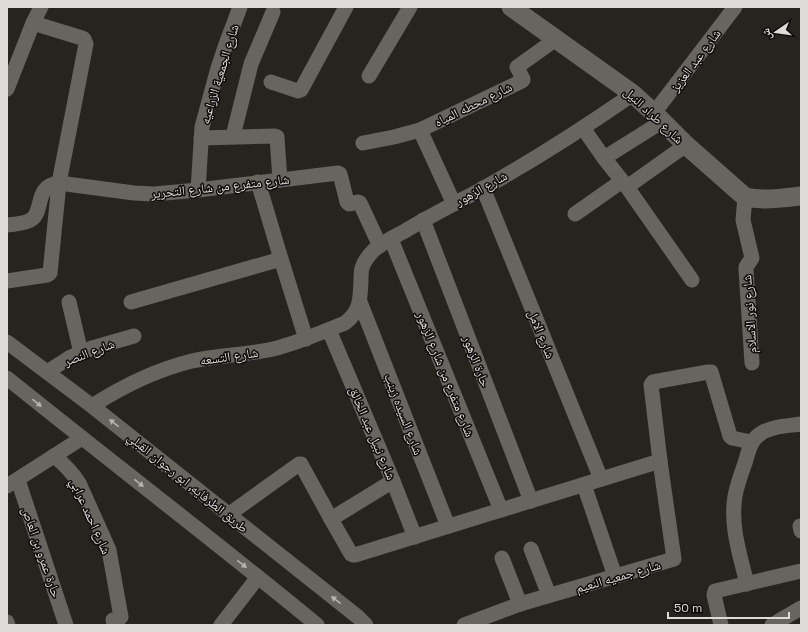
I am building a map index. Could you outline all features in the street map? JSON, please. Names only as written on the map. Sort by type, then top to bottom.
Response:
[{"type":"street","points":[[7,89],[33,23],[41,7]]},
{"type":"street","name":"شارع الجمعية الزراعيه","points":[[198,190],[202,127],[218,68],[240,7]]},
{"type":"street","points":[[271,82],[298,91],[301,90],[346,7]]},
{"type":"street","points":[[369,76],[410,7]]},
{"type":"street","name":"شارع عبد العزيز","points":[[658,117],[735,7]]},
{"type":"street","name":"شارع طراد النيل","points":[[523,11],[556,39],[633,94],[686,145],[745,197]]},
{"type":"street","points":[[233,136],[251,64],[273,12]]},
{"type":"street","points":[[7,281],[47,275],[50,273],[59,183],[86,44],[82,38],[33,23]]},
{"type":"street","name":"شارع محطه المياه","points":[[363,144],[394,138],[420,130],[522,81],[523,79],[517,67],[556,39]]},
{"type":"street","name":"شارع الزهور","points":[[360,302],[362,269],[369,255],[386,242],[423,220],[483,188],[583,128],[633,94]]},
{"type":"street","points":[[604,158],[658,117]]},
{"type":"street","points":[[583,128],[625,184],[692,280]]},
{"type":"street","points":[[420,130],[454,204]]},
{"type":"street","points":[[201,138],[277,136],[280,180]]},
{"type":"street","points":[[575,214],[686,145]]},
{"type":"street","name":"شارع متفرع من شارع التحرير","points":[[59,183],[134,193],[154,194],[339,173],[347,202],[349,204],[360,203],[386,242]]},
{"type":"street","points":[[258,182],[306,339]]},
{"type":"street","points":[[7,225],[27,222],[33,219],[43,192],[52,185],[59,183]]},
{"type":"street","name":"شارع الامل","points":[[483,188],[601,479]]},
{"type":"street","points":[[745,197],[752,199],[767,199],[801,196]]},
{"type":"street","name":"شارع نور الاسلام","points":[[745,197],[743,220],[752,258],[746,270],[752,363]]},
{"type":"street","name":"حارة الزهور","points":[[423,220],[531,501]]},
{"type":"street","name":"شارع متفرع من شارع الزهور","points":[[386,242],[501,510]]},
{"type":"street","points":[[131,302],[281,259]]},
{"type":"street","points":[[69,302],[80,353]]},
{"type":"street","name":"شارع التسعه","points":[[92,406],[130,383],[171,367],[206,359],[274,349],[306,339],[345,323],[355,314],[360,302]]},
{"type":"street","name":"شارع السيده زينب","points":[[360,302],[448,526]]},
{"type":"street","name":"شارع نبيل عبد الخالق","points":[[329,330],[415,537]]},
{"type":"street","name":"شارع النصر","points":[[47,372],[58,364],[92,348],[134,336]]},
{"type":"street","name":"طريق الطرفايه, ابو رجوان القبلي","points":[[7,342],[92,406],[358,617],[366,625]]},
{"type":"street","name":"شارع جمعيه النعيم","points":[[464,625],[520,604],[674,559],[660,461],[651,385],[653,382],[711,372],[730,436],[732,438],[752,442]]},
{"type":"street","points":[[7,378],[317,625]]},
{"type":"street","points":[[747,584],[734,528],[734,512],[735,496],[738,484],[752,442],[760,433],[766,430],[801,424]]},
{"type":"street","points":[[12,483],[82,438]]},
{"type":"street","name":"شارع احمد عرابي","points":[[54,456],[66,466],[79,483],[109,550],[121,617],[113,620],[114,625]]},
{"type":"street","points":[[228,515],[301,464],[350,554],[352,555],[660,461]]},
{"type":"street","points":[[331,520],[393,481]]},
{"type":"street","name":"حارة عمرو بن العاص","points":[[12,483],[66,625]]},
{"type":"street","points":[[584,485],[615,576]]},
{"type":"street","points":[[531,549],[549,595]]},
{"type":"street","points":[[502,558],[520,604]]},
{"type":"street","points":[[721,625],[714,595],[717,590],[801,571]]},
{"type":"street","points":[[221,625],[258,577]]},
{"type":"street","points":[[772,625],[801,608]]}]
